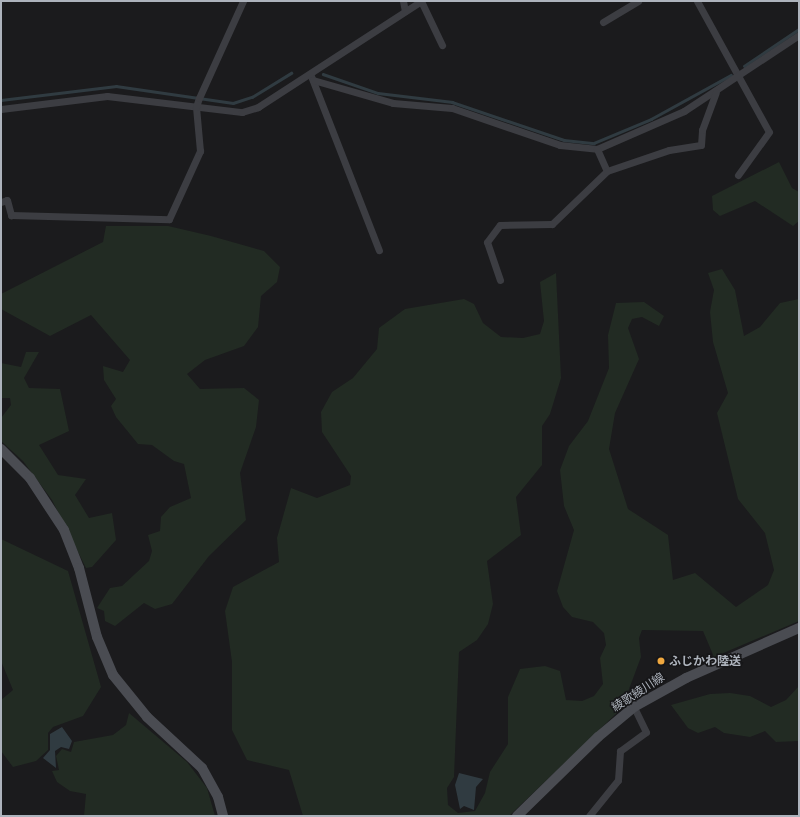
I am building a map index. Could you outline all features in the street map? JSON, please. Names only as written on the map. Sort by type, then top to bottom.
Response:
[{"type":"street","points":[[1,202],[7,200],[11,215],[169,219],[200,151],[198,102],[243,1]]},
{"type":"street","points":[[403,1],[405,11]]},
{"type":"street","points":[[1,109],[107,96],[198,102],[242,112],[258,107],[312,77],[421,1],[442,45]]},
{"type":"street","points":[[603,22],[620,9],[638,1]]},
{"type":"street","points":[[697,1],[737,78],[769,132],[738,175]]},
{"type":"street","points":[[312,77],[393,103],[452,108],[560,145],[597,149],[646,129],[716,92],[799,35]]},
{"type":"street","points":[[312,77],[379,250]]},
{"type":"street","points":[[500,280],[487,242],[500,225],[552,224],[607,171],[669,150],[701,145],[702,130],[716,92]]},
{"type":"street","points":[[597,149],[607,171]]},
{"type":"street","points":[[1,449],[30,478],[64,530],[79,568],[97,637],[113,676],[147,718],[202,768],[218,796],[223,816]]},
{"type":"street","name":"綾歌綾川線","points":[[518,816],[598,737],[634,707],[686,678],[799,628]]},
{"type":"street","points":[[589,816],[618,780],[620,751],[646,732],[634,707]]},
{"type":"shaded area","points":[[779,162],[792,188],[799,192],[799,221],[793,226],[755,201],[720,216],[713,210],[712,196]]},
{"type":"shaded area","points":[[106,226],[168,226],[211,236],[264,251],[280,267],[277,282],[261,296],[258,327],[244,346],[205,360],[187,374],[200,389],[244,388],[259,400],[256,427],[240,473],[246,520],[209,556],[172,604],[155,609],[144,603],[115,626],[105,621],[104,611],[97,608],[110,588],[122,586],[149,561],[152,551],[148,535],[160,531],[161,517],[170,507],[191,498],[184,464],[174,461],[152,445],[138,444],[116,417],[111,406],[116,399],[104,380],[103,366],[123,372],[130,360],[91,315],[50,336],[1,309],[1,294],[103,242]]},
{"type":"shaded area","points":[[722,269],[735,290],[744,336],[760,327],[780,303],[799,299],[799,621],[714,657],[703,631],[642,630],[639,638],[641,657],[622,708],[509,816],[303,816],[289,770],[247,760],[232,730],[232,662],[225,611],[233,587],[279,562],[277,538],[291,488],[317,498],[350,485],[351,476],[322,432],[321,412],[332,392],[353,378],[377,349],[379,328],[405,309],[464,299],[474,304],[483,323],[501,337],[523,338],[540,334],[544,321],[540,282],[556,273],[561,378],[550,414],[542,426],[542,465],[516,497],[521,535],[487,561],[493,604],[488,624],[477,640],[459,652],[454,777],[447,788],[448,805],[458,813],[475,811],[485,793],[490,772],[508,744],[508,697],[520,669],[545,666],[560,671],[566,700],[582,701],[594,696],[603,684],[600,658],[606,645],[604,633],[593,622],[572,617],[563,607],[557,591],[574,530],[564,506],[560,470],[569,446],[588,421],[609,368],[608,335],[616,303],[644,302],[664,316],[659,326],[642,317],[632,319],[628,328],[639,359],[615,413],[609,449],[628,509],[668,535],[673,580],[695,573],[736,607],[768,585],[774,570],[765,533],[738,499],[717,413],[728,393],[713,342],[710,312],[714,290],[708,273]]},
{"type":"shaded area","points":[[26,352],[39,352],[24,378],[29,388],[60,389],[69,431],[39,445],[58,475],[86,479],[75,495],[89,518],[112,513],[116,540],[92,567],[86,568],[52,500],[23,461],[1,441],[1,418],[11,405],[10,398],[1,398],[1,363],[21,367]]},
{"type":"shaded area","points":[[1,539],[68,571],[101,687],[83,716],[53,727],[48,733],[48,750],[36,761],[13,767],[1,751],[1,700],[13,690],[1,661]]},
{"type":"shaded area","points":[[799,686],[799,741],[776,742],[765,731],[750,737],[724,733],[715,727],[698,733],[688,728],[671,705],[710,694],[730,693],[750,696],[771,707],[786,700]]},
{"type":"shaded area","points":[[129,713],[187,762],[207,788],[215,816],[84,816],[86,794],[70,791],[57,782],[52,771],[59,770],[56,756],[62,749],[71,752],[74,742],[113,735],[126,725]]},
{"type":"shaded area","points":[[62,727],[72,741],[69,749],[61,747],[55,751],[56,768],[43,758],[50,750],[50,734]]},
{"type":"shaded area","points":[[459,773],[483,779],[476,787],[474,810],[464,806],[460,809],[455,785]]},
{"type":"waterway","points":[[744,66],[799,29]]},
{"type":"waterway","points":[[1,100],[116,86],[233,103],[252,97],[291,73]]},
{"type":"waterway","points":[[323,74],[378,93],[452,102],[564,140],[594,143],[651,119],[731,75]]},
{"type":"place","name":"ふじかわ陸送","points":[[661,661]]}]
